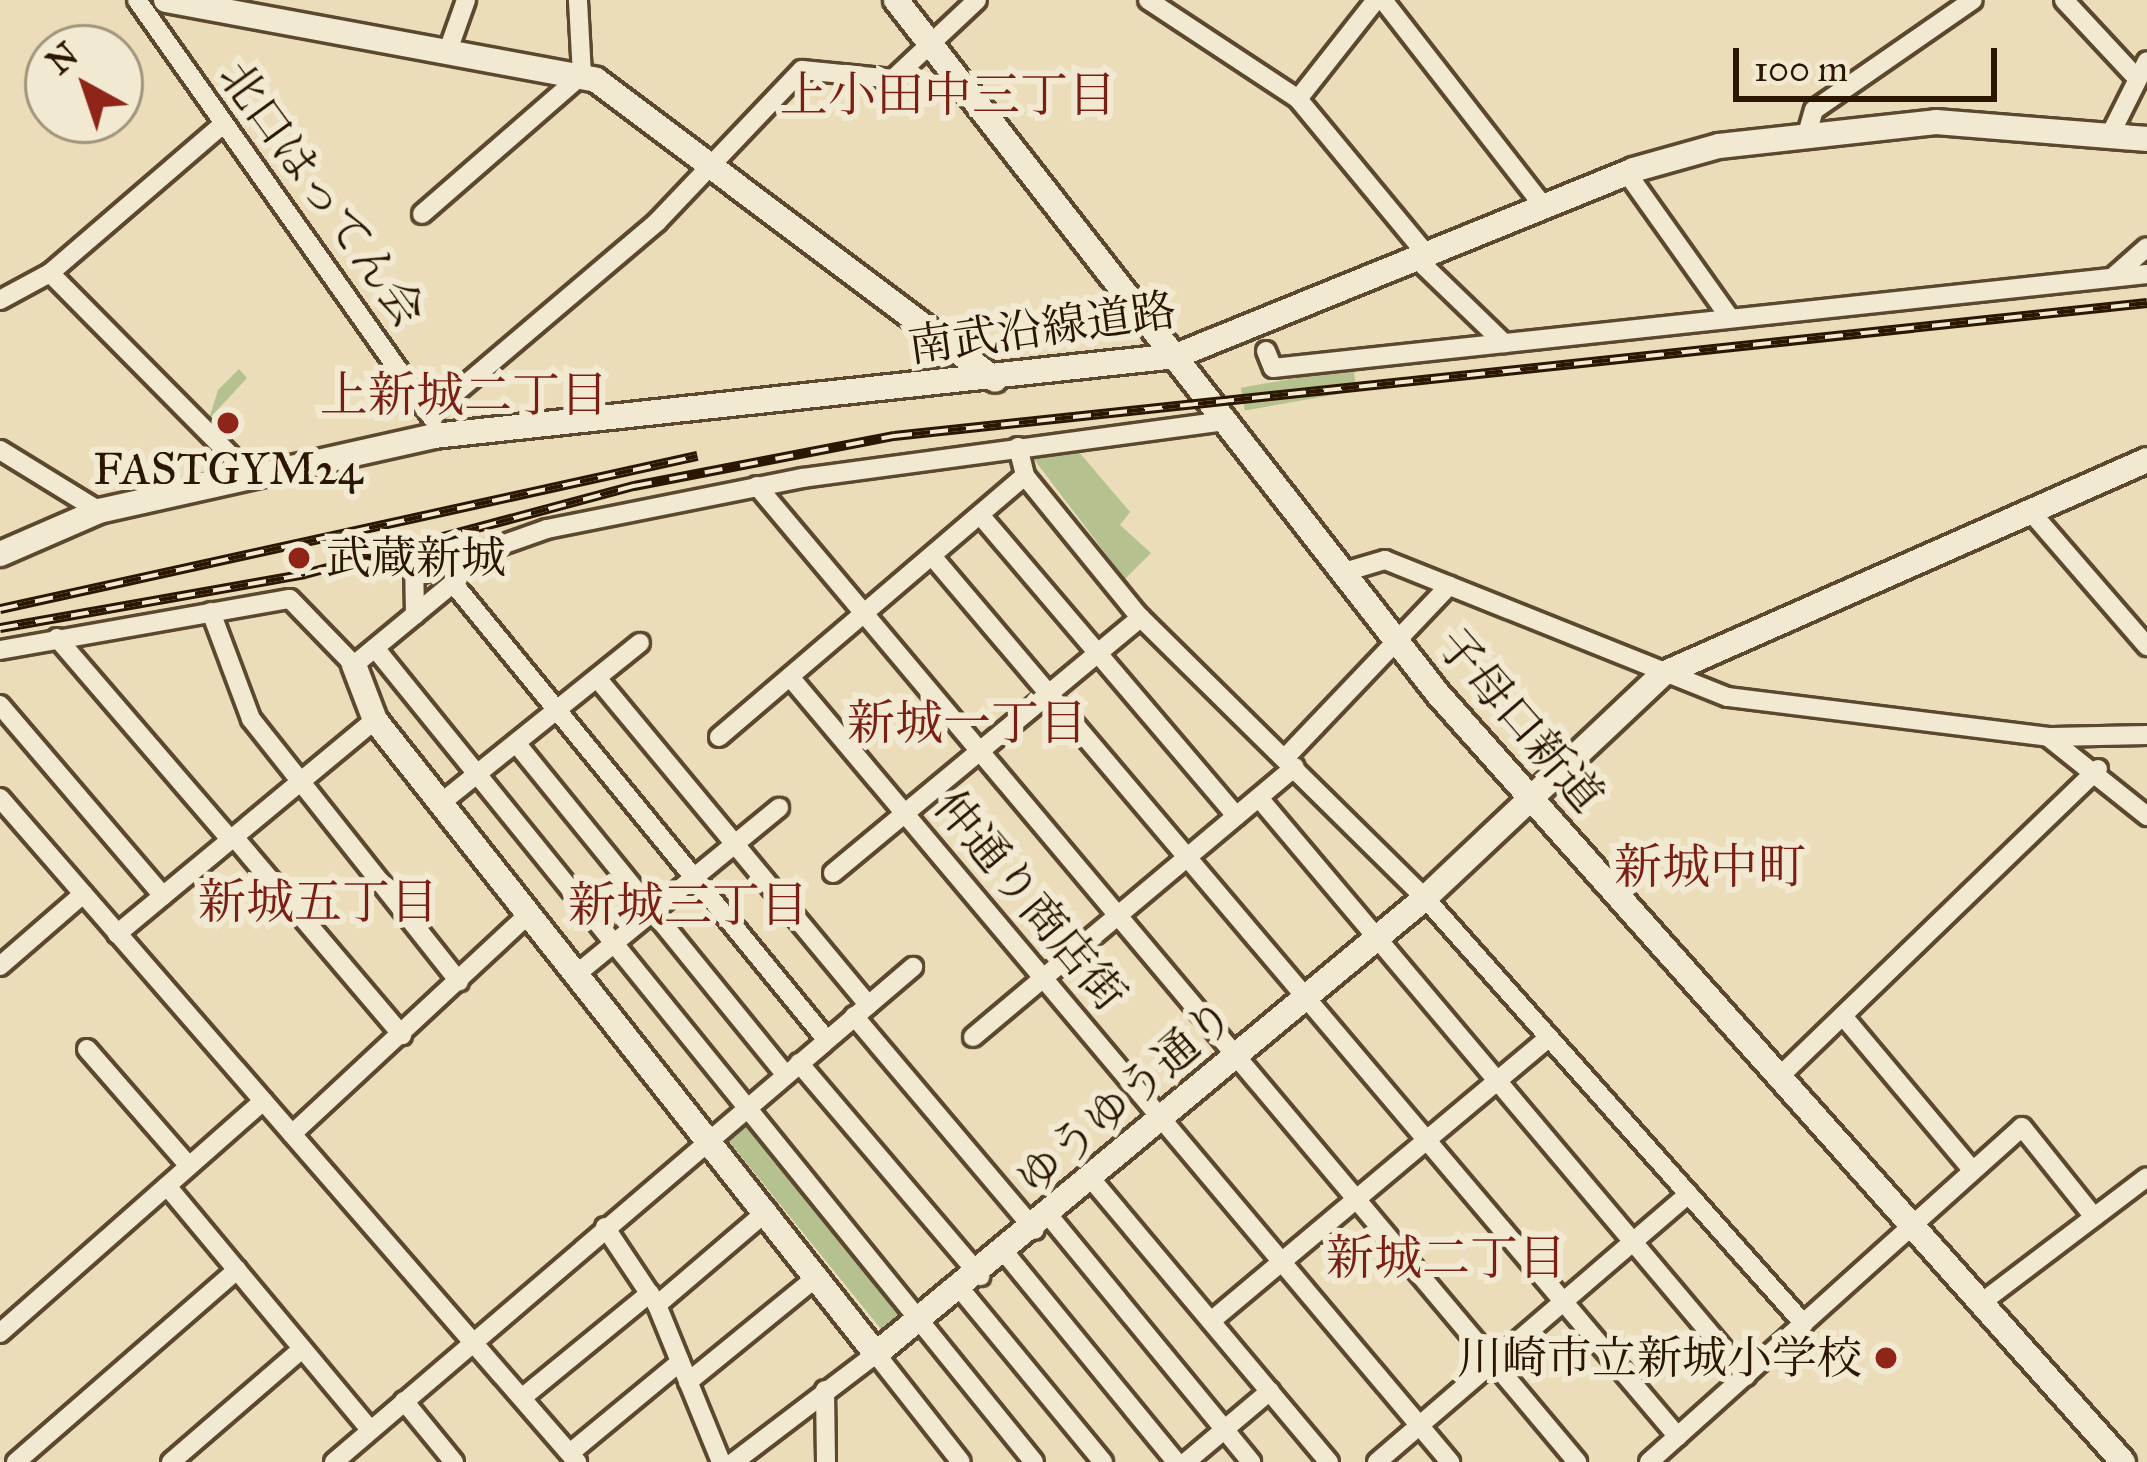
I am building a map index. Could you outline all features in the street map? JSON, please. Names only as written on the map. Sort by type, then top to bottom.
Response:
[{"type":"street","name":"北口はってん会","points":[[137,0],[433,424]]},
{"type":"street","points":[[166,0],[450,45],[582,75],[712,165],[995,380]]},
{"type":"street","points":[[450,45],[466,0]]},
{"type":"street","points":[[578,0],[582,75]]},
{"type":"street","name":"子母口新道","points":[[896,0],[1396,641],[2123,1462]]},
{"type":"street","points":[[433,424],[712,165],[802,70],[892,79],[977,0]]},
{"type":"street","points":[[1148,0],[1298,99],[1423,258],[1504,343]]},
{"type":"street","points":[[1298,99],[1379,0],[1544,207]]},
{"type":"street","points":[[1807,134],[1814,110],[1973,0]]},
{"type":"street","points":[[2064,0],[2140,68],[2112,131]]},
{"type":"street","points":[[422,214],[582,75]]},
{"type":"street","name":"南武沿線道路","points":[[0,554],[99,511],[433,424],[995,380],[1176,356],[1627,173],[1807,134],[1936,122],[2112,131],[2147,139]]},
{"type":"street","points":[[0,300],[50,273],[222,125]]},
{"type":"street","points":[[1627,173],[1730,318]]},
{"type":"street","points":[[2113,278],[2147,247]]},
{"type":"street","points":[[50,273],[248,472]]},
{"type":"street","points":[[1266,351],[1274,368],[2147,274]]},
{"type":"street","points":[[415,615],[411,578],[479,560],[547,530],[757,487],[1226,421]]},
{"type":"street","points":[[1018,447],[1024,476],[1141,617],[1425,898],[1804,1324]]},
{"type":"street","points":[[0,451],[99,511]]},
{"type":"street","name":"ゆうゆう通り","points":[[876,1354],[923,1324],[1425,898],[1663,674],[2147,460]]},
{"type":"street","points":[[719,736],[1024,476]]},
{"type":"street","points":[[757,487],[860,617],[1576,1462]]},
{"type":"street","points":[[2030,511],[2147,646]]},
{"type":"street","points":[[981,516],[1236,817]]},
{"type":"street","points":[[932,556],[1678,1437]]},
{"type":"street","points":[[364,656],[479,560]]},
{"type":"street","points":[[1341,573],[1384,560],[1663,674],[1770,705],[2048,737],[2147,735]]},
{"type":"street","points":[[453,583],[826,1040]]},
{"type":"street","points":[[973,1037],[1259,798],[1449,586]]},
{"type":"street","points":[[0,650],[283,598],[314,614],[364,656],[478,773],[612,945],[1034,1462]]},
{"type":"street","points":[[212,612],[251,719],[459,981]]},
{"type":"street","points":[[833,873],[1141,617]]},
{"type":"street","points":[[57,638],[402,1035]]},
{"type":"street","points":[[442,802],[640,643]]},
{"type":"street","points":[[364,656],[376,719],[710,1137],[953,1459]]},
{"type":"street","name":"仲通り商店街","points":[[790,677],[1450,1462]]},
{"type":"street","points":[[597,678],[736,844],[861,1011],[1251,1462]]},
{"type":"street","points":[[0,705],[163,896]]},
{"type":"street","points":[[117,934],[376,719]]},
{"type":"street","points":[[2048,737],[2098,769],[2147,816]]},
{"type":"street","points":[[516,743],[971,1284],[1103,1462]]},
{"type":"street","points":[[1780,1076],[2098,769]]},
{"type":"street","points":[[0,798],[573,1458],[680,1362]]},
{"type":"street","points":[[1259,798],[1746,1376]]},
{"type":"street","points":[[579,972],[779,808]]},
{"type":"street","points":[[0,966],[83,894]]},
{"type":"street","points":[[292,1134],[530,913]]},
{"type":"street","points":[[334,1462],[913,967]]},
{"type":"street","points":[[1844,1016],[1973,1171]]},
{"type":"street","points":[[1211,1321],[1550,1037]]},
{"type":"street","points":[[87,1049],[190,1166]]},
{"type":"street","points":[[0,1333],[263,1101]]},
{"type":"street","points":[[1649,1462],[2021,1127],[2094,1217]]},
{"type":"street","points":[[1981,1304],[2147,1177]]},
{"type":"street","points":[[1093,1181],[1329,1462]]},
{"type":"street","points":[[167,1186],[370,1430]]},
{"type":"street","points":[[1377,1462],[1689,1194]]},
{"type":"street","points":[[523,1397],[767,1211]]},
{"type":"street","points":[[605,1227],[653,1299],[721,1462]]},
{"type":"street","points":[[1006,1254],[1176,1462]]},
{"type":"street","points":[[16,1462],[237,1270]]},
{"type":"street","points":[[688,1382],[818,1276]]},
{"type":"street","points":[[171,1462],[302,1348]]},
{"type":"street","points":[[734,1462],[876,1354]]},
{"type":"street","points":[[825,1390],[826,1462]]},
{"type":"street","points":[[1186,1462],[1270,1391]]},
{"type":"street","points":[[404,1401],[454,1462]]},
{"type":"green space","points":[[1353,368],[1357,391],[1245,410],[1241,388]]},
{"type":"green space","points":[[239,369],[247,378],[209,419],[218,390]]},
{"type":"green space","points":[[1079,452],[1130,512],[1120,525],[1151,553],[1125,579],[1033,458]]},
{"type":"green space","points":[[744,1117],[908,1319],[887,1336],[723,1134]]},
{"type":"railway","points":[[0,628],[305,574],[634,486],[894,436],[2147,303]]},
{"type":"railway","points":[[0,609],[697,456]]},
{"type":"place","name":"FASTGYM24","points":[[228,423]]},
{"type":"place","name":"武蔵新城","points":[[299,558]]},
{"type":"place","name":"川崎市立新城小学校","points":[[1886,1358]]},
{"type":"district","name":"上小田中三丁目","points":[[948,95]]},
{"type":"district","name":"上新城二丁目","points":[[464,395]]},
{"type":"district","name":"新城一丁目","points":[[967,723]]},
{"type":"district","name":"新城中町","points":[[1710,867]]},
{"type":"district","name":"新城五丁目","points":[[318,902]]},
{"type":"district","name":"新城三丁目","points":[[688,905]]},
{"type":"district","name":"新城二丁目","points":[[1446,1258]]}]
